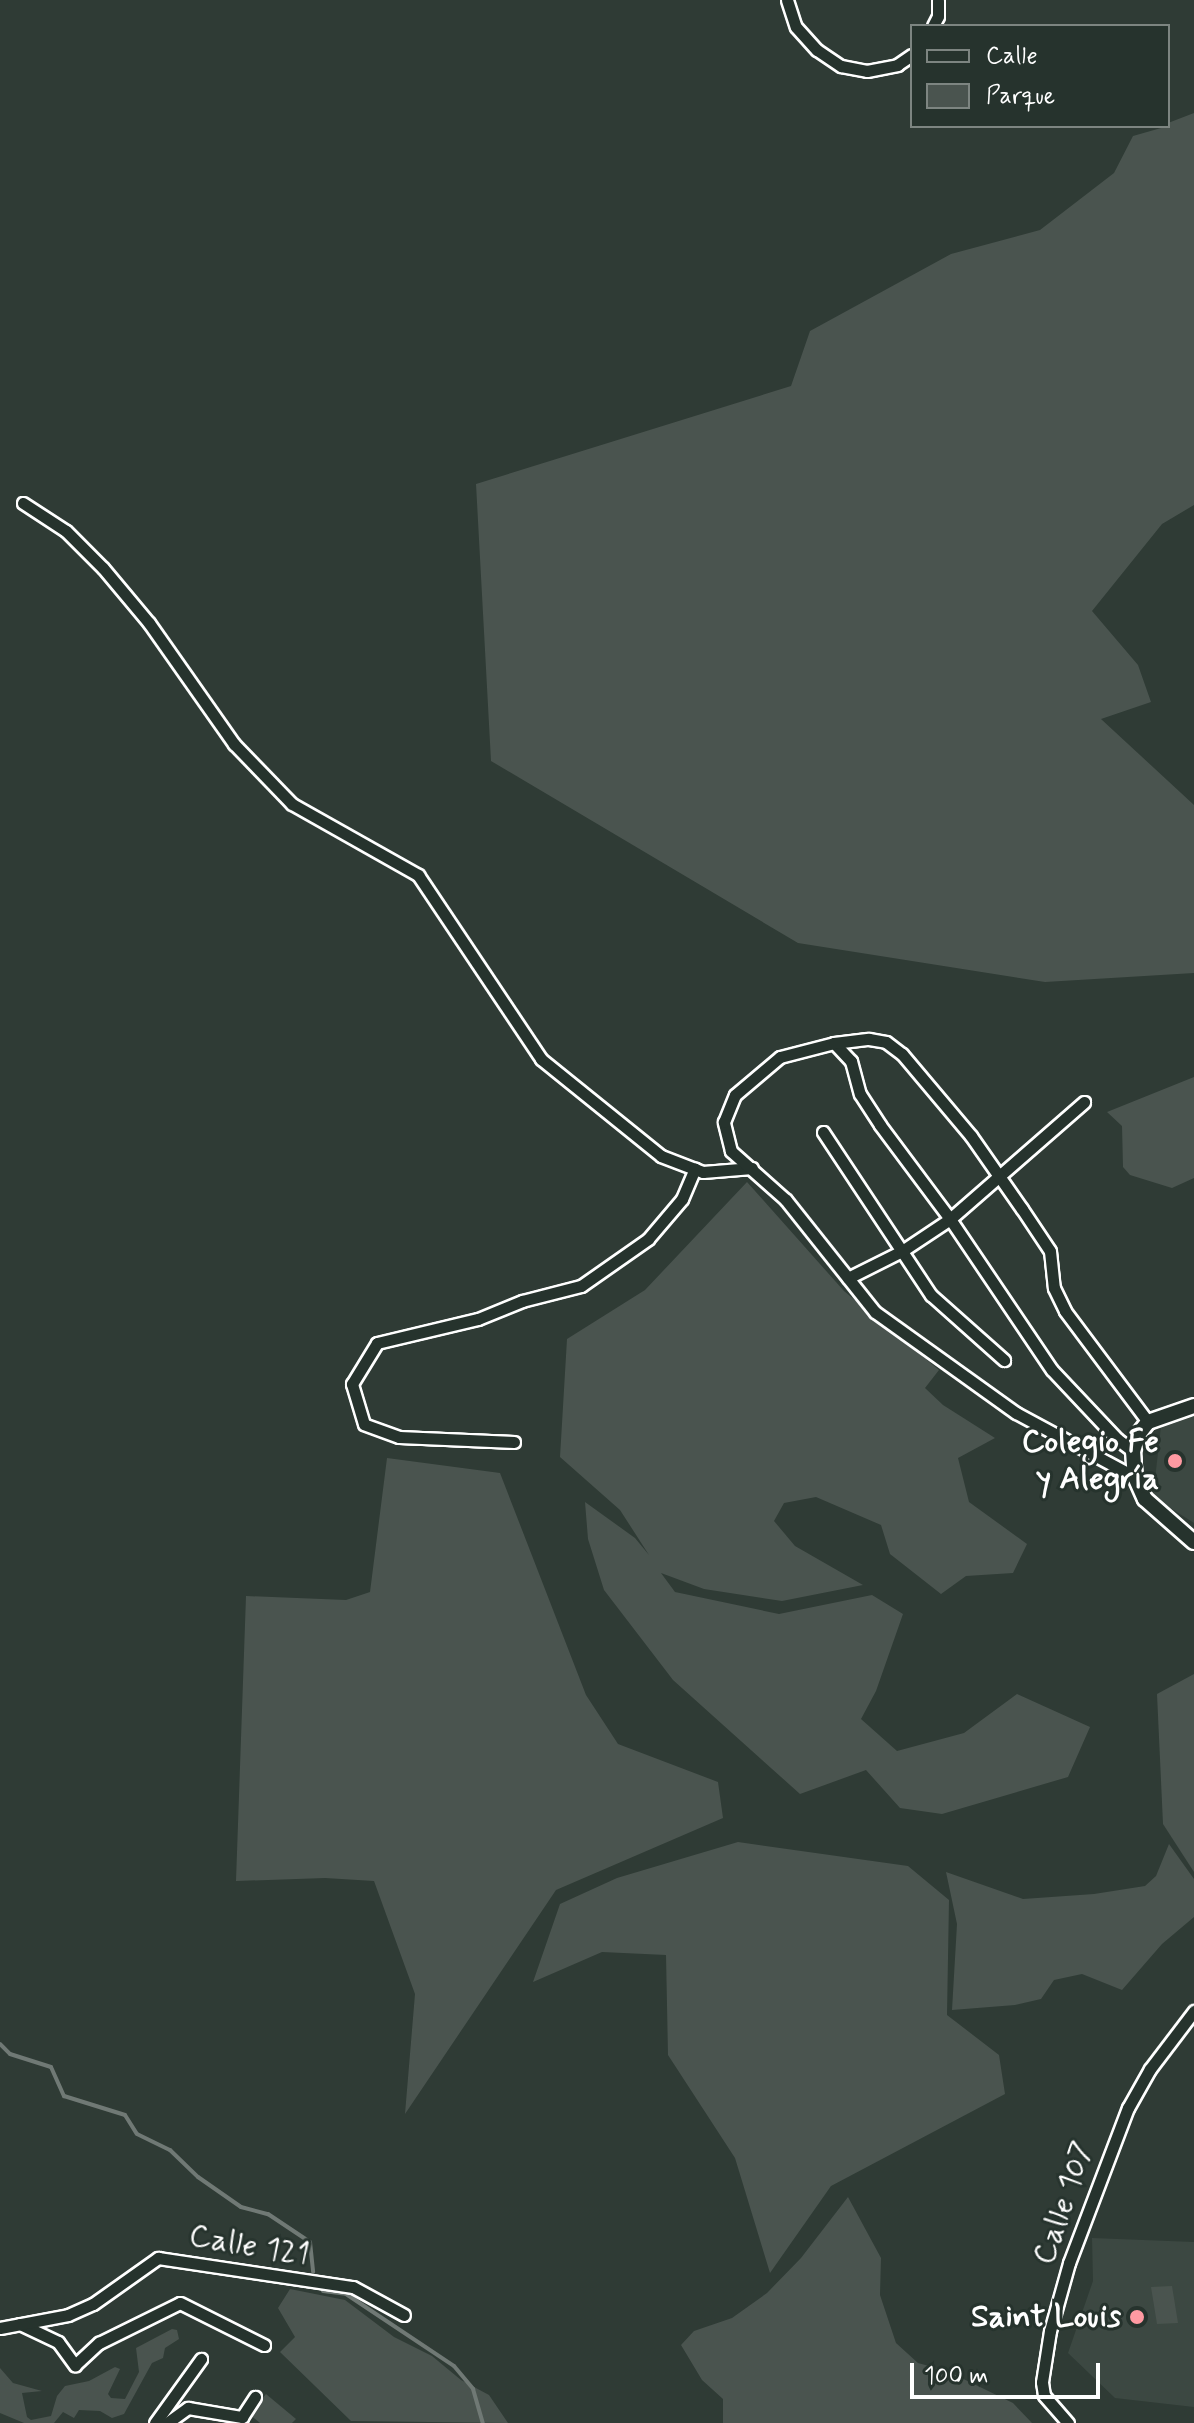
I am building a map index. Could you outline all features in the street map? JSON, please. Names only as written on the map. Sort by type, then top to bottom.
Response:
[{"type":"street","points":[[787,0],[796,27],[817,50],[841,66],[867,71],[897,65],[910,56]]},
{"type":"street","points":[[934,24],[938,16],[938,0]]},
{"type":"street","points":[[23,503],[66,531],[103,568],[149,623],[234,744],[292,804],[418,875],[541,1059],[661,1156],[703,1172],[752,1168]]},
{"type":"street","points":[[1135,1477],[1016,1413],[875,1312],[786,1200],[731,1151],[724,1134],[725,1112],[735,1095],[780,1057],[834,1043],[869,1039],[886,1042],[902,1054],[971,1136],[1050,1251],[1054,1288],[1065,1311],[1148,1422]]},
{"type":"street","points":[[834,1043],[851,1061],[860,1094],[880,1125],[950,1219],[1052,1370],[1117,1439],[1133,1451]]},
{"type":"street","points":[[848,1278],[902,1251],[950,1219],[1084,1102]]},
{"type":"street","points":[[823,1132],[931,1295],[1004,1360]]},
{"type":"street","points":[[514,1442],[399,1437],[364,1424],[352,1384],[377,1343],[478,1319],[522,1301],[581,1286],[648,1239],[682,1199],[695,1169]]},
{"type":"street","points":[[1194,1406],[1148,1422],[1138,1435],[1133,1451],[1135,1477],[1145,1499],[1194,1542]]},
{"type":"street","name":"Calle 107","points":[[1068,2423],[1044,2395],[1042,2382],[1043,2362],[1069,2263],[1128,2108],[1150,2069],[1194,2011]]},
{"type":"street","name":"Calle 121","points":[[0,2328],[68,2315],[93,2304],[158,2258],[353,2287],[404,2315]]},
{"type":"street","points":[[17,2323],[58,2342],[75,2365],[99,2343],[180,2303],[264,2345]]},
{"type":"street","points":[[155,2423],[201,2359]]},
{"type":"street","points":[[167,2423],[188,2408],[242,2417],[255,2397]]},
{"type":"shaded area","name":"Colegio Fe y Alegría","points":[[1194,1416],[1194,1523],[1153,1497],[1161,1426]]},
{"type":"shaded area","name":"Saint Louis","points":[[1092,2238],[1194,2242],[1194,2407],[1115,2398],[1068,2353],[1093,2281]]},
{"type":"green space","points":[[1194,113],[1194,505],[1162,524],[1092,611],[1138,665],[1151,702],[1101,719],[1194,805],[1194,973],[1045,982],[798,943],[491,761],[476,484],[791,386],[810,331],[951,254],[1040,230],[1114,173],[1133,136],[1170,128],[1170,122]]},
{"type":"green space","points":[[1194,1077],[1194,1178],[1172,1188],[1130,1175],[1123,1167],[1122,1126],[1107,1112]]},
{"type":"green space","points":[[747,1182],[844,1291],[939,1370],[925,1388],[943,1405],[995,1438],[958,1458],[969,1502],[1027,1544],[1013,1573],[966,1576],[941,1594],[890,1554],[881,1525],[816,1497],[784,1503],[774,1521],[795,1546],[863,1585],[782,1601],[704,1589],[661,1573],[675,1592],[779,1614],[872,1595],[903,1614],[876,1691],[861,1719],[897,1751],[964,1733],[1017,1694],[1090,1727],[1068,1777],[942,1814],[900,1808],[866,1770],[800,1794],[673,1680],[604,1590],[588,1539],[585,1502],[635,1538],[649,1555],[620,1510],[560,1457],[567,1339],[645,1290]]},
{"type":"green space","points":[[387,1458],[500,1473],[586,1695],[618,1744],[718,1782],[723,1818],[556,1890],[405,2114],[415,1994],[374,1881],[325,1878],[236,1881],[246,1596],[346,1600],[370,1592]]},
{"type":"green space","points":[[1194,1674],[1194,1872],[1163,1824],[1157,1694]]},
{"type":"green space","points":[[738,1842],[908,1866],[949,1900],[947,2015],[999,2055],[1005,2094],[831,2186],[770,2273],[735,2158],[668,2055],[666,1955],[602,1952],[533,1982],[560,1904],[617,1878]]},
{"type":"green space","points":[[1169,1844],[1194,1879],[1194,1917],[1162,1944],[1122,1990],[1082,1974],[1054,1980],[1041,1999],[1015,2005],[952,2010],[957,1924],[946,1872],[1023,1899],[1094,1894],[1145,1886],[1156,1876]]},
{"type":"green space","points":[[848,2197],[881,2258],[880,2295],[896,2343],[918,2363],[947,2371],[1013,2403],[1032,2423],[723,2423],[723,2399],[702,2380],[681,2345],[694,2331],[732,2318],[767,2293],[801,2258]]},
{"type":"green space","points":[[1172,2286],[1178,2323],[1157,2324],[1151,2287]]},
{"type":"green space","points":[[290,2289],[345,2300],[394,2337],[432,2356],[461,2380],[489,2395],[508,2423],[351,2421],[280,2352],[295,2337],[278,2308]]},
{"type":"green space","points":[[172,2329],[177,2330],[179,2339],[165,2348],[163,2358],[152,2363],[124,2414],[112,2418],[100,2411],[79,2410],[74,2418],[63,2412],[54,2423],[24,2423],[0,2413],[0,2368],[13,2383],[42,2391],[22,2393],[27,2417],[31,2420],[51,2416],[57,2396],[65,2386],[89,2381],[115,2367],[120,2369],[108,2394],[111,2398],[125,2399],[139,2372],[136,2348]]},
{"type":"green space","points":[[266,2394],[296,2419],[292,2423],[260,2423],[249,2414]]},
{"type":"waterway","points":[[0,2044],[10,2054],[51,2067],[64,2096],[125,2115],[137,2134],[170,2150],[198,2177],[241,2207],[268,2214],[310,2242],[313,2272]]},
{"type":"waterway","points":[[323,2291],[346,2294],[454,2366],[473,2389],[483,2423]]},
{"type":"place","name":"Colegio Fe y Alegría","points":[[1175,1461]]},
{"type":"place","name":"Saint Louis","points":[[1137,2317]]}]
